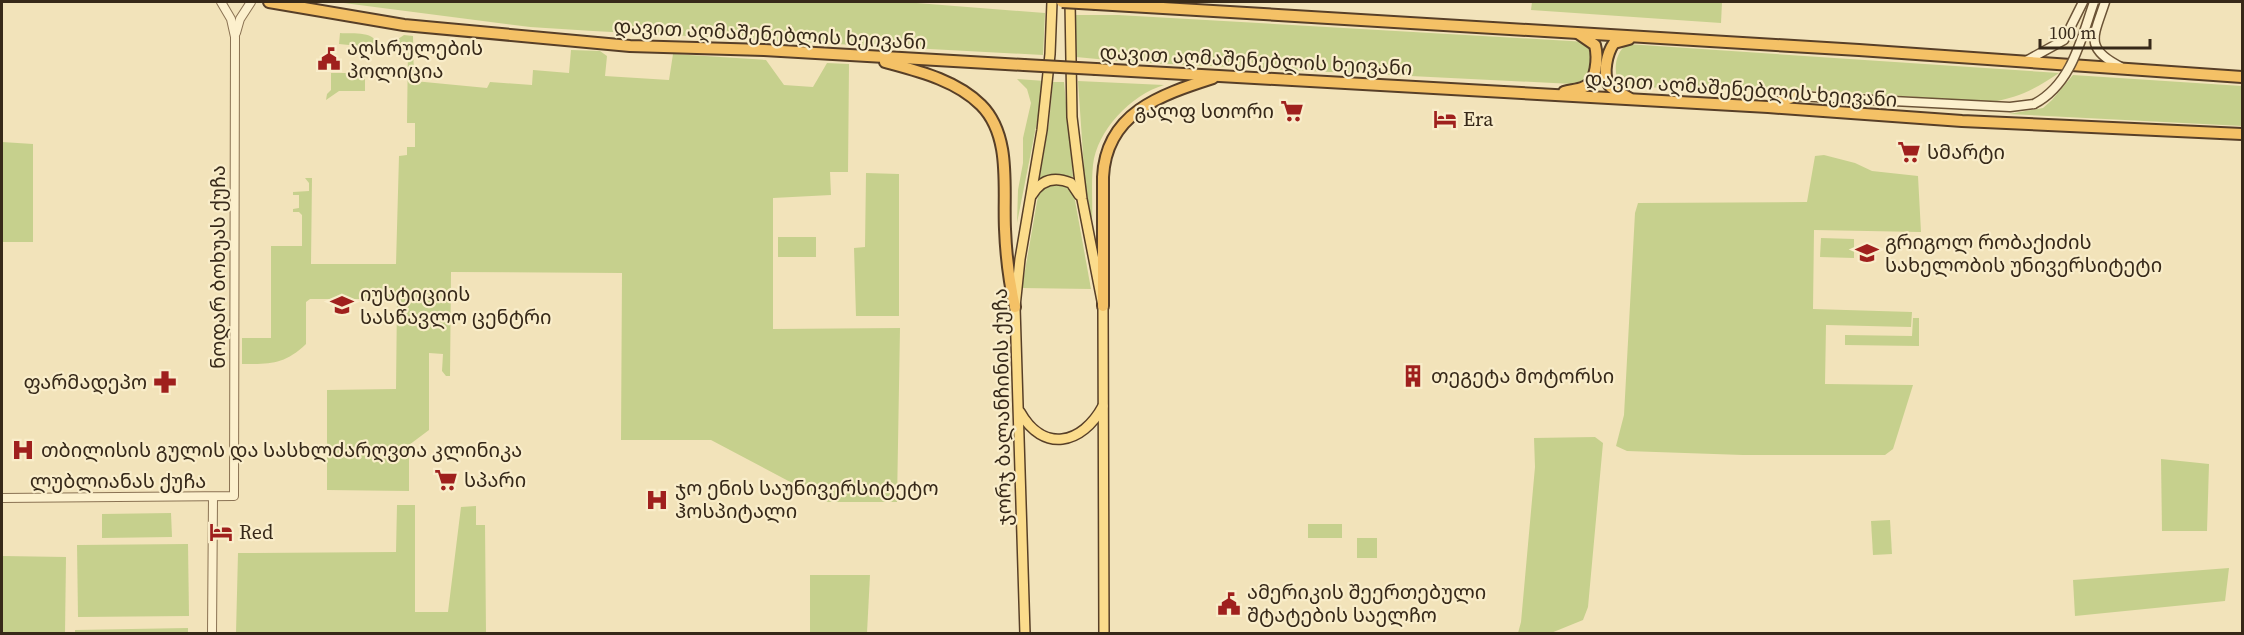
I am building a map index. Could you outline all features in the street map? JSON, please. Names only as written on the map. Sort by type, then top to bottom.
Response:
[{"type":"highway","name":"დავით აღმაშენებლის ხეივანი","points":[[269,2],[404,24],[602,43],[1768,107],[1962,121],[2242,134]]},
{"type":"highway","points":[[1062,2],[1644,36],[2242,77]]},
{"type":"highway","points":[[1152,2],[1163,8]]},
{"type":"highway","points":[[1549,95],[1584,87],[1591,81],[1596,58],[1594,45],[1573,32]]},
{"type":"highway","points":[[1631,100],[1608,82],[1607,60],[1614,44],[1644,36]]},
{"type":"highway","points":[[864,56],[916,70],[946,82],[972,97],[988,112],[1002,146],[1005,231],[1015,307]]},
{"type":"highway","points":[[1103,306],[1103,177],[1110,145],[1127,120],[1147,104],[1177,90],[1222,76]]},
{"type":"highway","points":[[1768,107],[1795,96]]},
{"type":"main road","name":"ჯორჯ ბალანჩინის ქუჩა","points":[[1025,633],[1015,307],[1029,200],[1042,130],[1050,54],[1052,2]]},
{"type":"main road","points":[[1070,2],[1072,117],[1082,200],[1103,306],[1104,633]]},
{"type":"main road","points":[[2026,61],[2064,40],[2083,2]]},
{"type":"main road","points":[[1795,96],[2010,107],[2034,104],[2054,91],[2062,82],[2094,2]]},
{"type":"main road","points":[[2105,2],[2095,33],[2095,46],[2104,58],[2125,68]]},
{"type":"main road","points":[[1029,200],[1041,184],[1053,179],[1071,183],[1082,200]]},
{"type":"main road","points":[[1018,410],[1031,428],[1045,436],[1064,440],[1080,435],[1103,406]]},
{"type":"street","name":"ნოდარ ბოხუას ქუჩა","points":[[221,2],[231,19],[235,37],[234,496]]},
{"type":"street","name":"ნოდარ ბოხუას ქუჩა","points":[[235,37],[240,19],[251,2]]},
{"type":"street","name":"ლუბლიანას ქუჩა","points":[[2,498],[234,496]]},
{"type":"street","points":[[212,633],[213,497]]},
{"type":"green space","points":[[336,2],[904,2],[1045,13],[1043,55],[530,27]]},
{"type":"green space","points":[[1532,2],[1722,2],[1721,23],[1531,10]]},
{"type":"green space","points":[[1076,15],[1118,15],[1587,42],[1592,46],[1592,75],[1582,83],[1573,84],[1129,62],[1076,57]]},
{"type":"green space","points":[[340,33],[358,33],[369,36],[374,38],[379,48],[339,44]]},
{"type":"green space","points":[[404,35],[413,36],[414,81],[487,88],[490,82],[532,85],[533,70],[569,73],[571,50],[600,51],[607,56],[605,76],[669,80],[673,54],[766,60],[784,85],[813,87],[827,63],[849,64],[848,172],[830,172],[831,195],[773,198],[773,329],[900,328],[897,502],[828,502],[711,440],[621,440],[622,273],[451,272],[450,376],[446,376],[442,371],[443,354],[429,353],[429,430],[409,445],[409,491],[327,490],[327,390],[396,389],[397,299],[310,299],[306,302],[306,344],[291,356],[276,362],[242,364],[242,338],[271,338],[271,246],[302,246],[302,215],[299,212],[293,212],[293,209],[299,208],[299,195],[293,195],[293,192],[309,191],[309,183],[305,178],[312,178],[311,264],[396,264],[399,156],[407,155],[407,147],[415,147],[415,123],[407,123],[408,45],[402,50],[392,50],[395,41]]},
{"type":"green space","points":[[1627,44],[2059,73],[2027,92],[1991,102],[1828,91],[1620,86],[1616,75],[1617,58]]},
{"type":"green space","points":[[331,73],[365,73],[365,91],[339,91],[326,100],[331,90]]},
{"type":"green space","points":[[2073,75],[2242,86],[2242,126],[2009,114],[2043,108]]},
{"type":"green space","points":[[1017,79],[1045,81],[1017,223],[1023,138],[1031,103],[1027,89]]},
{"type":"green space","points":[[1078,81],[1164,85],[1128,105],[1101,139],[1093,165],[1092,221],[1085,184]]},
{"type":"green space","points":[[1053,82],[1064,82],[1073,176],[1039,182],[1049,123]]},
{"type":"green space","points":[[2,142],[33,144],[33,242],[2,242]]},
{"type":"green space","points":[[1824,155],[1855,163],[1872,171],[1918,176],[1921,232],[1814,230],[1813,309],[1912,312],[1911,327],[1826,325],[1825,384],[1913,385],[1893,449],[1885,455],[1743,455],[1627,451],[1616,446],[1624,415],[1635,213],[1638,203],[1807,202],[1815,156]]},
{"type":"green space","points":[[866,173],[899,174],[899,316],[856,316],[854,248],[865,247]]},
{"type":"green space","points":[[1052,183],[1066,185],[1074,195],[1091,289],[1022,288],[1038,196],[1041,190]]},
{"type":"green space","points":[[778,237],[816,237],[816,257],[778,257]]},
{"type":"green space","points":[[1821,238],[1854,239],[1854,258],[1820,257]]},
{"type":"green space","points":[[1913,318],[1919,318],[1919,346],[1845,345],[1845,335],[1912,336]]},
{"type":"green space","points":[[1595,437],[1603,443],[1588,607],[1583,620],[1551,633],[1518,633],[1521,622],[1535,467],[1534,438]]},
{"type":"green space","points":[[2161,459],[2209,464],[2207,531],[2162,531]]},
{"type":"green space","points":[[397,505],[415,505],[415,612],[448,612],[461,507],[476,506],[476,525],[485,525],[486,633],[236,633],[238,553],[396,552]]},
{"type":"green space","points":[[171,513],[172,537],[102,538],[102,514]]},
{"type":"green space","points":[[1890,520],[1892,554],[1873,555],[1871,521]]},
{"type":"green space","points":[[1308,524],[1342,524],[1342,538],[1308,538]]},
{"type":"green space","points":[[1357,538],[1377,538],[1377,558],[1357,558]]},
{"type":"green space","points":[[188,544],[189,616],[78,617],[77,545]]},
{"type":"green space","points":[[3,556],[66,557],[65,633],[2,633]]},
{"type":"green space","points":[[2229,568],[2225,601],[2075,616],[2073,580]]},
{"type":"green space","points":[[810,575],[870,575],[867,633],[810,633]]},
{"type":"green space","points":[[188,628],[188,634],[75,633],[75,630]]},
{"type":"place","name":"აღსრულების პოლიცია","points":[[329,59]]},
{"type":"place","name":"გალფ სთორი","points":[[1292,111]]},
{"type":"place","name":"Era","points":[[1445,119]]},
{"type":"place","name":"სმარტი","points":[[1909,152]]},
{"type":"place","name":"გრიგოლ რობაქიძის სახელობის უნივერსიტეტი","points":[[1867,253]]},
{"type":"place","name":"იუსტიციის სასწავლო ცენტრი","points":[[342,305]]},
{"type":"place","name":"თეგეტა მოტორსი","points":[[1413,376]]},
{"type":"place","name":"ფარმადეპო","points":[[165,382]]},
{"type":"place","name":"თბილისის გულის და სასხლძარღვთა კლინიკა","points":[[23,450]]},
{"type":"place","name":"სპარი","points":[[446,480]]},
{"type":"place","name":"ჯო ენის საუნივერსიტეტო ჰოსპიტალი","points":[[657,500]]},
{"type":"place","name":"Red","points":[[221,532]]},
{"type":"place","name":"ამერიკის შეერთებული შტატების საელჩო","points":[[1229,604]]}]
